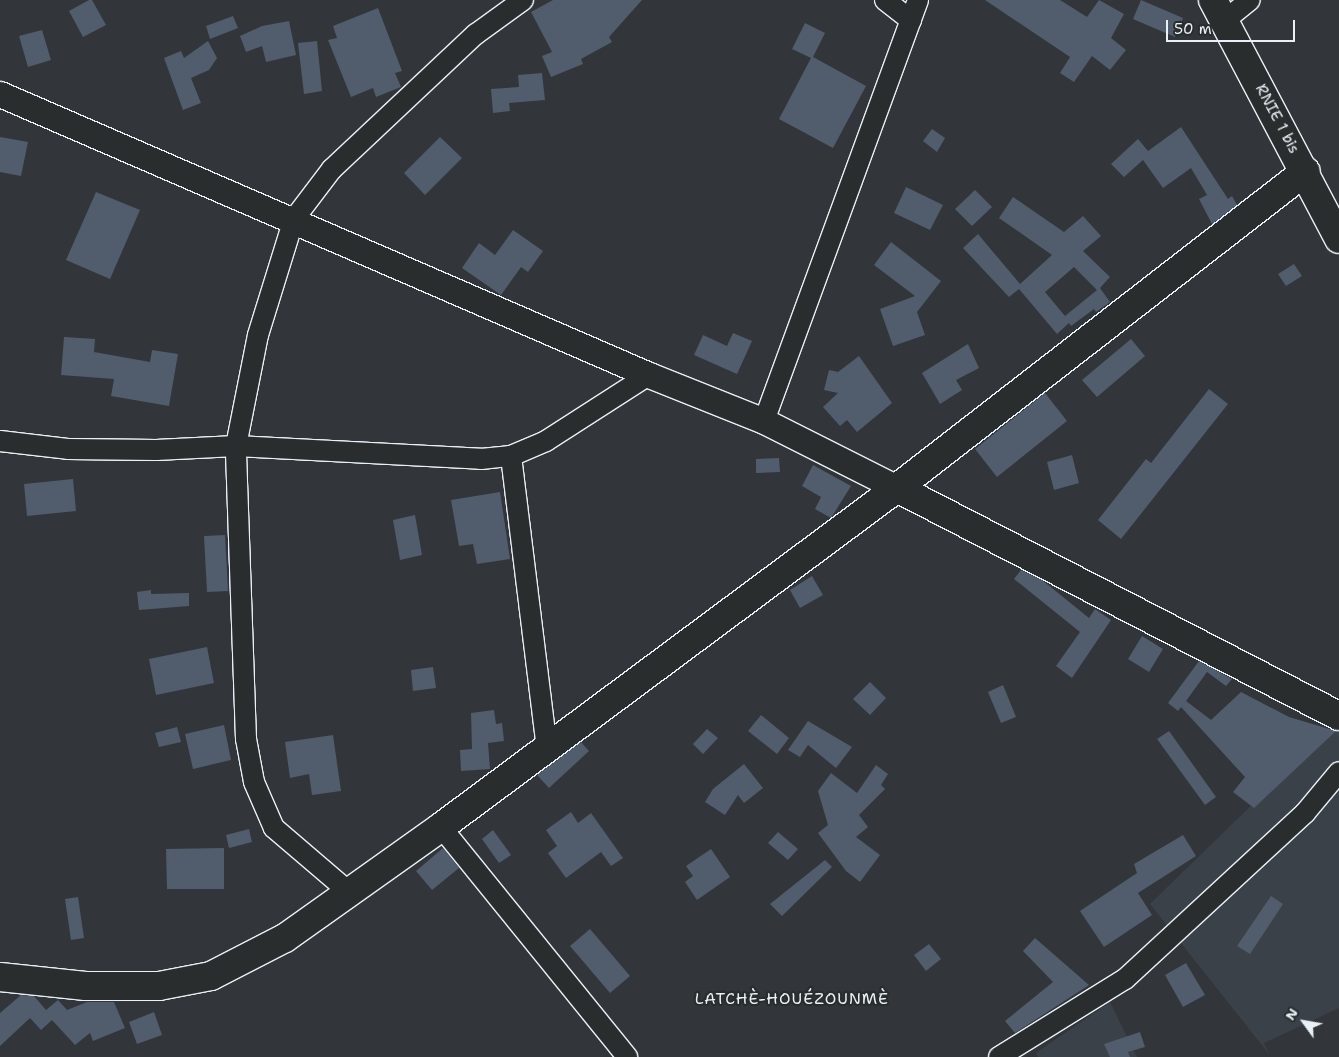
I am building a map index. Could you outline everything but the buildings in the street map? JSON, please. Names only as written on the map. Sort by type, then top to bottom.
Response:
[{"type":"main road","name":"RNIE 1 bis","points":[[1218,10],[1306,172],[1339,239]]},
{"type":"main road","points":[[0,977],[86,986],[158,986],[211,976],[285,938],[441,827],[897,488],[1306,172]]},
{"type":"main road","points":[[897,488],[1339,716]]},
{"type":"street","points":[[349,892],[274,828],[254,782],[246,739],[236,446],[258,335],[294,219],[332,169],[476,34],[523,0]]},
{"type":"street","points":[[885,0],[911,20]]},
{"type":"street","points":[[764,420],[918,0]]},
{"type":"street","points":[[1218,10],[1250,0]]},
{"type":"street","points":[[0,94],[294,219],[649,375],[764,420],[897,488]]},
{"type":"street","points":[[0,441],[78,449],[156,450],[236,446],[481,459],[511,456],[546,441],[649,375]]},
{"type":"street","points":[[511,456],[547,748]]},
{"type":"street","points":[[999,1057],[1125,979],[1304,813],[1339,772]]},
{"type":"street","points":[[441,827],[627,1057]]},
{"type":"shaded area","points":[[1339,720],[1339,1008],[1264,1043],[1269,1054],[1150,904]]},
{"type":"shaded area","points":[[1110,1002],[1137,1057],[1038,1057],[1036,1053]]},
{"type":"district","name":"LATCHÈ-HOUÉZOUNMÈ","points":[[792,999]]}]
